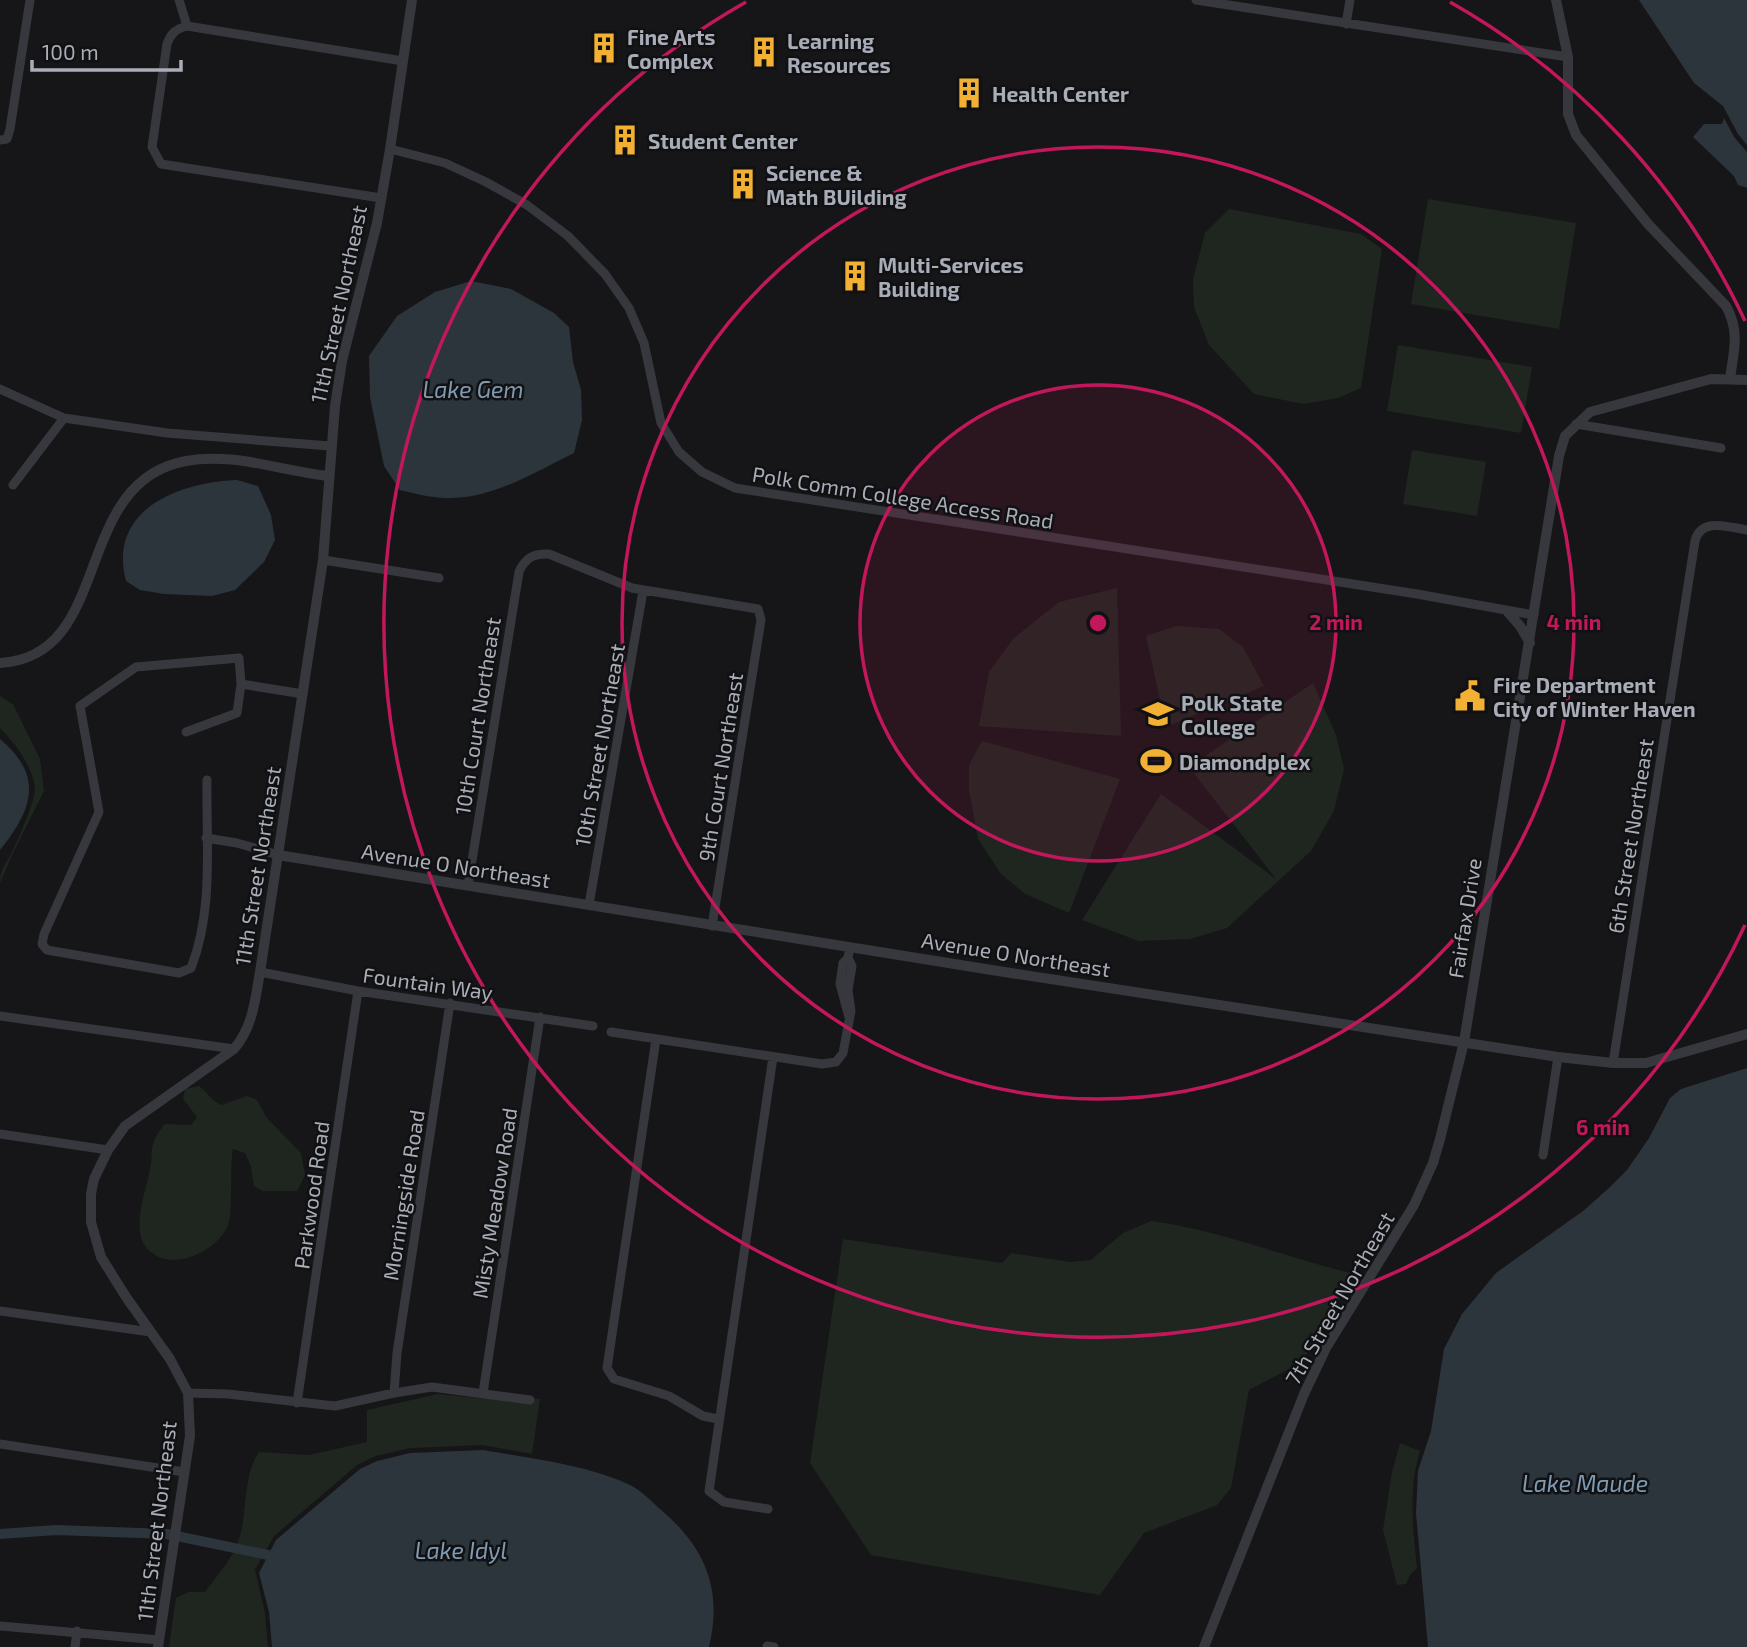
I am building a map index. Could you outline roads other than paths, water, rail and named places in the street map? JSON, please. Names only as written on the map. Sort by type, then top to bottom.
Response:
[{"type":"street","points":[[0,140],[6,139],[10,129],[30,0]]},
{"type":"street","points":[[179,0],[187,26]]},
{"type":"street","name":"11th Street Northeast","points":[[159,1644],[190,1429],[188,1394],[170,1359],[105,1266],[93,1234],[91,1194],[94,1179],[108,1150],[125,1126],[234,1049],[245,1036],[249,1025],[260,972],[323,560],[330,446],[342,361],[377,223],[412,0]]},
{"type":"street","points":[[1196,0],[1569,57]]},
{"type":"street","points":[[1346,24],[1350,0]]},
{"type":"street","points":[[1556,0],[1569,57],[1569,114],[1576,135],[1648,223],[1716,294],[1734,320],[1735,340],[1730,378]]},
{"type":"street","points":[[381,198],[161,164],[152,147],[167,44],[170,35],[187,26],[403,61]]},
{"type":"street","name":"Polk Comm College Access Road","points":[[390,149],[445,163],[486,181],[527,205],[568,236],[605,274],[629,308],[644,343],[661,423],[679,452],[702,472],[735,488],[1417,594],[1534,615]]},
{"type":"street","points":[[1576,424],[1590,412],[1693,383],[1730,378],[1747,380]]},
{"type":"street","points":[[0,389],[64,418],[167,433],[330,446]]},
{"type":"street","points":[[13,485],[64,418]]},
{"type":"street","points":[[1576,424],[1721,448]]},
{"type":"street","name":"Fairfax Drive","points":[[1464,1042],[1559,456],[1565,436],[1576,424]]},
{"type":"street","points":[[0,663],[36,654],[59,636],[76,610],[103,537],[123,502],[145,478],[168,466],[201,459],[217,459],[328,476]]},
{"type":"street","name":"6th Street Northeast","points":[[1613,1063],[1697,532],[1709,525],[1747,530]]},
{"type":"street","name":"10th Court Northeast","points":[[467,886],[519,572],[530,557],[541,553],[549,554],[643,591]]},
{"type":"street","points":[[323,560],[439,578]]},
{"type":"street","name":"9th Court Northeast","points":[[643,591],[758,609],[760,614],[712,926]]},
{"type":"street","name":"10th Street Northeast","points":[[589,905],[643,591]]},
{"type":"street","points":[[1507,611],[1530,643]]},
{"type":"street","points":[[186,732],[237,712],[241,684],[239,658],[136,667],[80,706],[99,812],[44,934],[42,944],[47,950],[179,973],[191,968],[197,954],[207,889],[207,780]]},
{"type":"street","points":[[241,684],[303,694]]},
{"type":"street","points":[[206,838],[237,843],[278,855]]},
{"type":"street","name":"Avenue O Northeast","points":[[278,855],[712,926],[849,953],[1558,1057],[1613,1063],[1646,1063],[1747,1034]]},
{"type":"street","points":[[611,1032],[822,1064],[836,1062],[843,1054],[846,1043],[849,1017],[840,984],[843,963],[849,953]]},
{"type":"street","name":"Fountain Way","points":[[260,972],[358,991],[593,1026]]},
{"type":"street","name":"Parkwood Road","points":[[297,1403],[358,991]]},
{"type":"street","name":"Morningside Road","points":[[394,1392],[397,1353],[450,1003]]},
{"type":"street","points":[[0,1016],[234,1049]]},
{"type":"street","name":"Misty Meadow Road","points":[[483,1393],[540,1017]]},
{"type":"street","points":[[656,1039],[607,1368],[614,1379],[669,1396],[703,1416],[718,1419]]},
{"type":"street","name":"7th Street Northeast","points":[[1205,1647],[1304,1394],[1326,1348],[1406,1220],[1424,1185],[1440,1139],[1464,1042]]},
{"type":"street","points":[[768,1509],[724,1502],[709,1490],[773,1057]]},
{"type":"street","points":[[1543,1155],[1558,1057]]},
{"type":"street","points":[[0,1135],[108,1150]]},
{"type":"street","points":[[0,1311],[151,1332]]},
{"type":"street","points":[[188,1394],[228,1394],[335,1406],[394,1392],[432,1387],[530,1400]]},
{"type":"street","points":[[0,1444],[184,1472]]},
{"type":"street","points":[[0,1626],[77,1631],[159,1644]]},
{"type":"street","points":[[75,1647],[77,1631]]},
{"type":"water","points":[[1639,0],[1747,0],[1747,145],[1723,106],[1694,83]]},
{"type":"water","points":[[1724,118],[1734,137],[1747,152],[1747,188],[1738,185],[1734,176],[1693,137],[1704,124],[1722,124]]},
{"type":"water","name":"Lake Gem","points":[[471,281],[511,289],[554,313],[569,327],[573,362],[581,390],[582,420],[574,453],[516,482],[469,497],[440,498],[400,490],[384,466],[370,397],[369,356],[397,316],[435,292]]},
{"type":"water","points":[[237,480],[258,486],[271,515],[275,540],[264,562],[235,590],[212,596],[164,594],[140,590],[126,581],[123,556],[127,535],[138,518],[153,504],[193,486]]},
{"type":"water","points":[[0,739],[23,766],[29,793],[20,821],[0,850]]},
{"type":"water","name":"Lake Maude","points":[[1747,1068],[1747,1647],[1428,1647],[1416,1513],[1418,1471],[1431,1431],[1444,1349],[1462,1314],[1496,1273],[1583,1211],[1627,1170],[1649,1138],[1670,1098],[1681,1089]]},
{"type":"water","name":"Lake Idyl","points":[[483,1450],[596,1472],[630,1485],[646,1496],[689,1538],[707,1570],[714,1606],[709,1647],[272,1647],[269,1612],[259,1573],[276,1540],[360,1469],[377,1461],[410,1453]]},
{"type":"waterway","points":[[0,1534],[56,1530],[167,1534],[268,1555]]},
{"type":"place","name":"Fine Arts Complex","points":[[604,48]]},
{"type":"place","name":"Learning Resources","points":[[764,52]]},
{"type":"place","name":"Health Center","points":[[969,93]]},
{"type":"place","name":"Student Center","points":[[625,140]]},
{"type":"place","name":"Science & Math BUilding","points":[[743,184]]},
{"type":"place","name":"Multi-Services Building","points":[[855,276]]},
{"type":"place","name":"Fire Department City of Winter Haven","points":[[1470,696]]},
{"type":"place","name":"Polk State College","points":[[1158,714]]},
{"type":"place","name":"Diamondplex","points":[[1156,761]]}]
